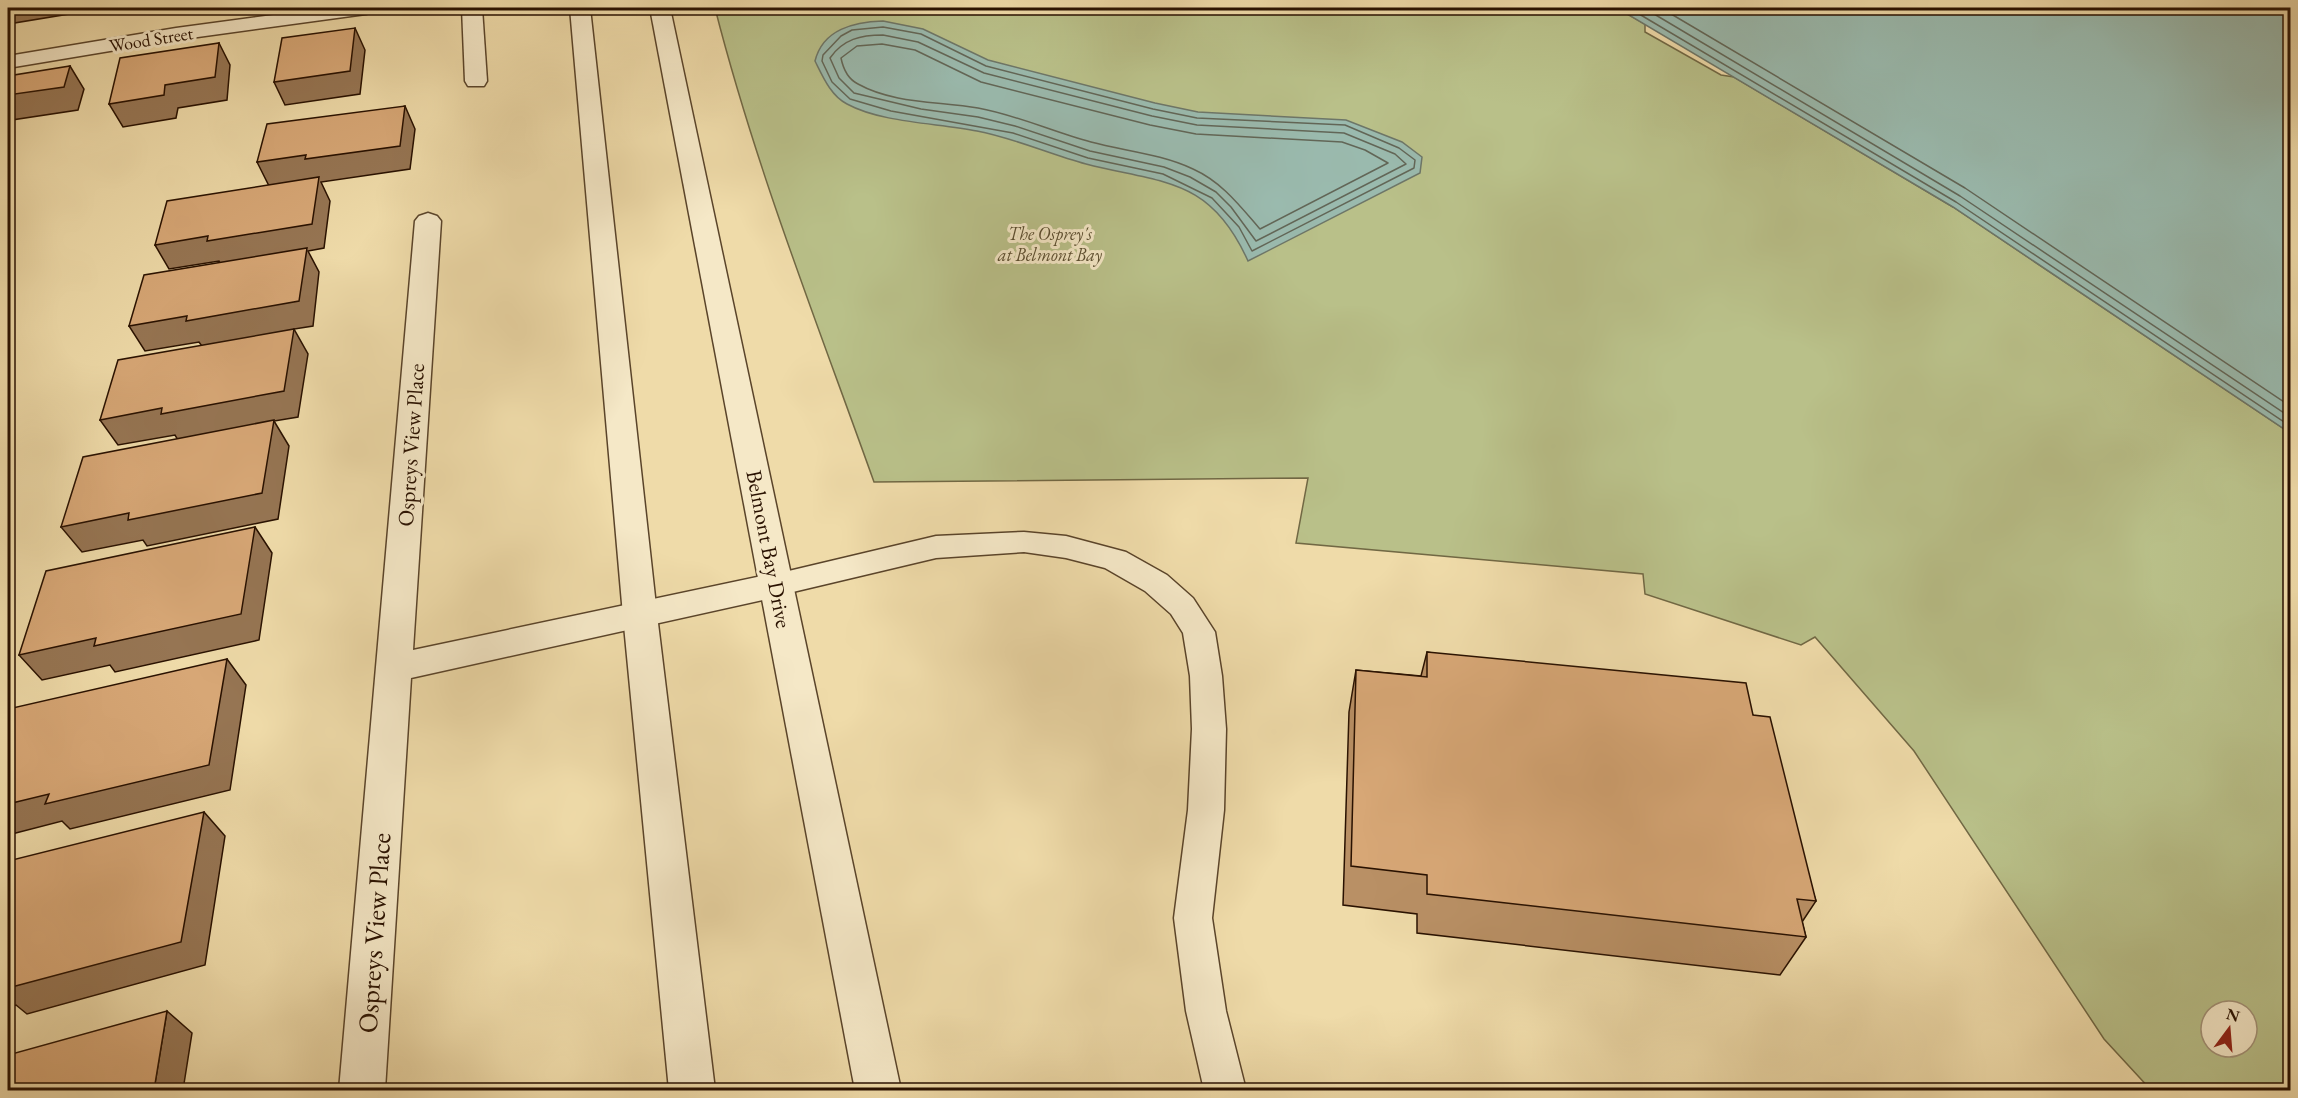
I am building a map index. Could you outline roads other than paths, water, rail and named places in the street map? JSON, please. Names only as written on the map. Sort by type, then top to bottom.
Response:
[{"type":"street","name":"Wood Street","points":[[8,62],[176,34],[366,8]]},
{"type":"street","points":[[472,8],[476,81]]},
{"type":"street","points":[[580,8],[640,615],[692,1090]]},
{"type":"street","name":"Belmont Bay Drive","points":[[660,8],[878,1090]]},
{"type":"street","name":"Ospreys View Place","points":[[362,1090],[428,221]]},
{"type":"street","points":[[394,668],[776,585]]},
{"type":"lane","points":[[776,585],[925,549],[964,544],[1024,542],[1066,547],[1114,560],[1156,583],[1182,606],[1199,632],[1206,676],[1209,729],[1206,810],[1193,918],[1206,1011],[1224,1090]]},
{"type":"water","points":[[1617,8],[2290,8],[2290,433],[1953,207]]},
{"type":"water","points":[[883,21],[923,29],[988,60],[1155,103],[1198,112],[1346,120],[1402,142],[1422,157],[1420,173],[1248,261],[1218,213],[1201,199],[1182,188],[1162,181],[1086,164],[991,134],[893,119],[861,110],[841,101],[828,86],[815,61],[819,50],[825,41],[841,29],[861,23]]},
{"type":"park label","name":"The Osprey's at Belmont Bay","points":[[1050,243]]}]
